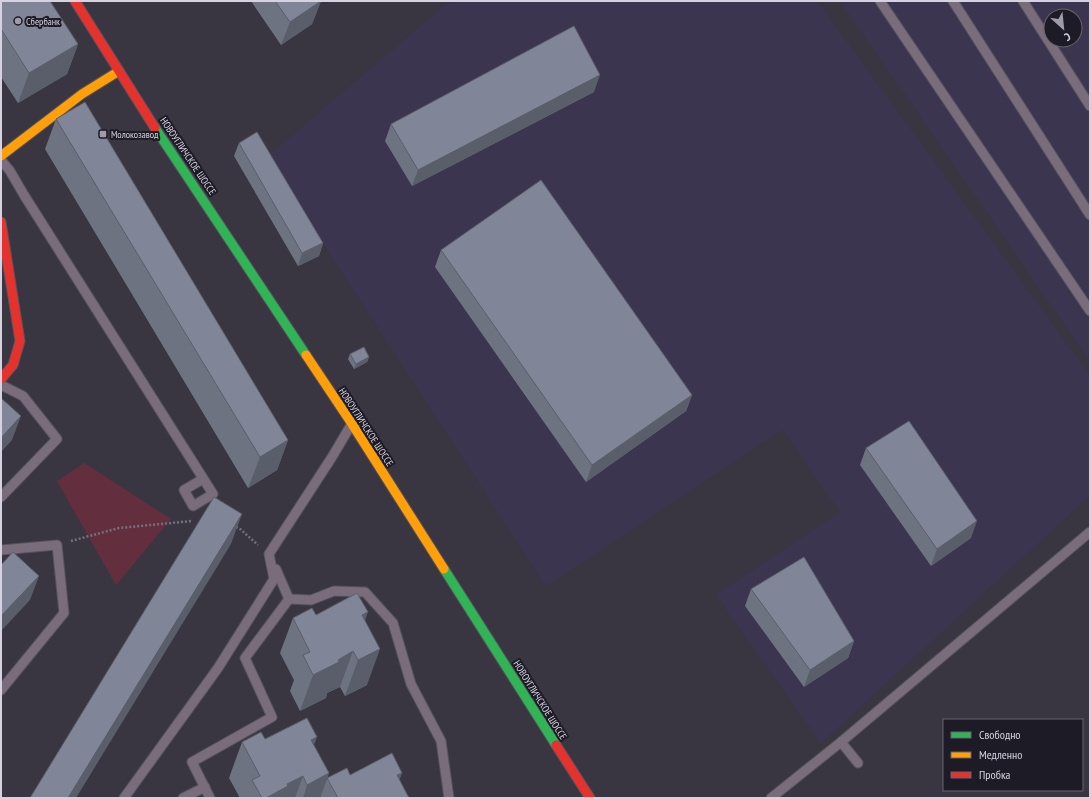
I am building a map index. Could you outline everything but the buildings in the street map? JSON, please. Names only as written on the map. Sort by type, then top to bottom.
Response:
[{"type":"main road","name":"НОВОУГЛИЧСКОЕ ШОССЕ","points":[[74,1],[142,107],[352,424],[590,798]]},
{"type":"main road","points":[[1,156],[82,94],[119,71]]},
{"type":"main road","points":[[1,222],[20,341],[13,365],[1,379]]},
{"type":"lane","points":[[880,1],[1090,311]]},
{"type":"lane","points":[[953,1],[1090,215]]},
{"type":"lane","points":[[1023,1],[1090,106]]},
{"type":"lane","points":[[1,160],[10,171],[203,479]]},
{"type":"lane","points":[[1,385],[23,396],[57,439],[1,497]]},
{"type":"lane","points":[[124,798],[218,668],[274,580],[269,554],[328,464],[352,424]]},
{"type":"lane","points":[[771,798],[841,742],[1090,532]]},
{"type":"lane","points":[[1,550],[57,545],[64,613],[1,690]]},
{"type":"lane","points":[[269,554],[289,599]]},
{"type":"lane","points":[[289,599],[311,600],[334,591],[365,592],[394,623],[411,684],[441,741],[449,798]]},
{"type":"lane","points":[[210,798],[192,762],[272,717],[245,658],[289,599]]},
{"type":"lane","points":[[841,742],[858,763]]},
{"type":"lane","points":[[183,798],[205,787]]},
{"type":"path","points":[[57,545],[119,528],[196,520]]},
{"type":"path","points":[[235,522],[239,528],[269,554]]},
{"type":"path","points":[[232,526],[239,528]]},
{"type":"shaded area","points":[[450,1],[817,1],[1090,376],[1090,495],[821,743],[716,595],[840,512],[783,429],[546,586],[267,157]]},
{"type":"shaded area","points":[[840,1],[1090,1],[1090,361]]},
{"type":"shaded area","points":[[84,463],[171,519],[116,585],[57,481]]},
{"type":"traffic: fast","points":[[155,128],[306,355]]},
{"type":"traffic: fast","points":[[444,569],[556,745]]},
{"type":"traffic: slow","points":[[1,156],[82,94],[119,71]]},
{"type":"traffic: slow","points":[[306,355],[352,424],[444,569]]},
{"type":"traffic: jam","points":[[75,1],[155,128]]},
{"type":"traffic: jam","points":[[1,222],[20,341],[13,365],[1,379]]},
{"type":"traffic: jam","points":[[556,745],[590,798]]},
{"type":"place","name":"Сбербанк","points":[[18,21]]},
{"type":"place","name":"Молокозавод","points":[[103,134]]}]
